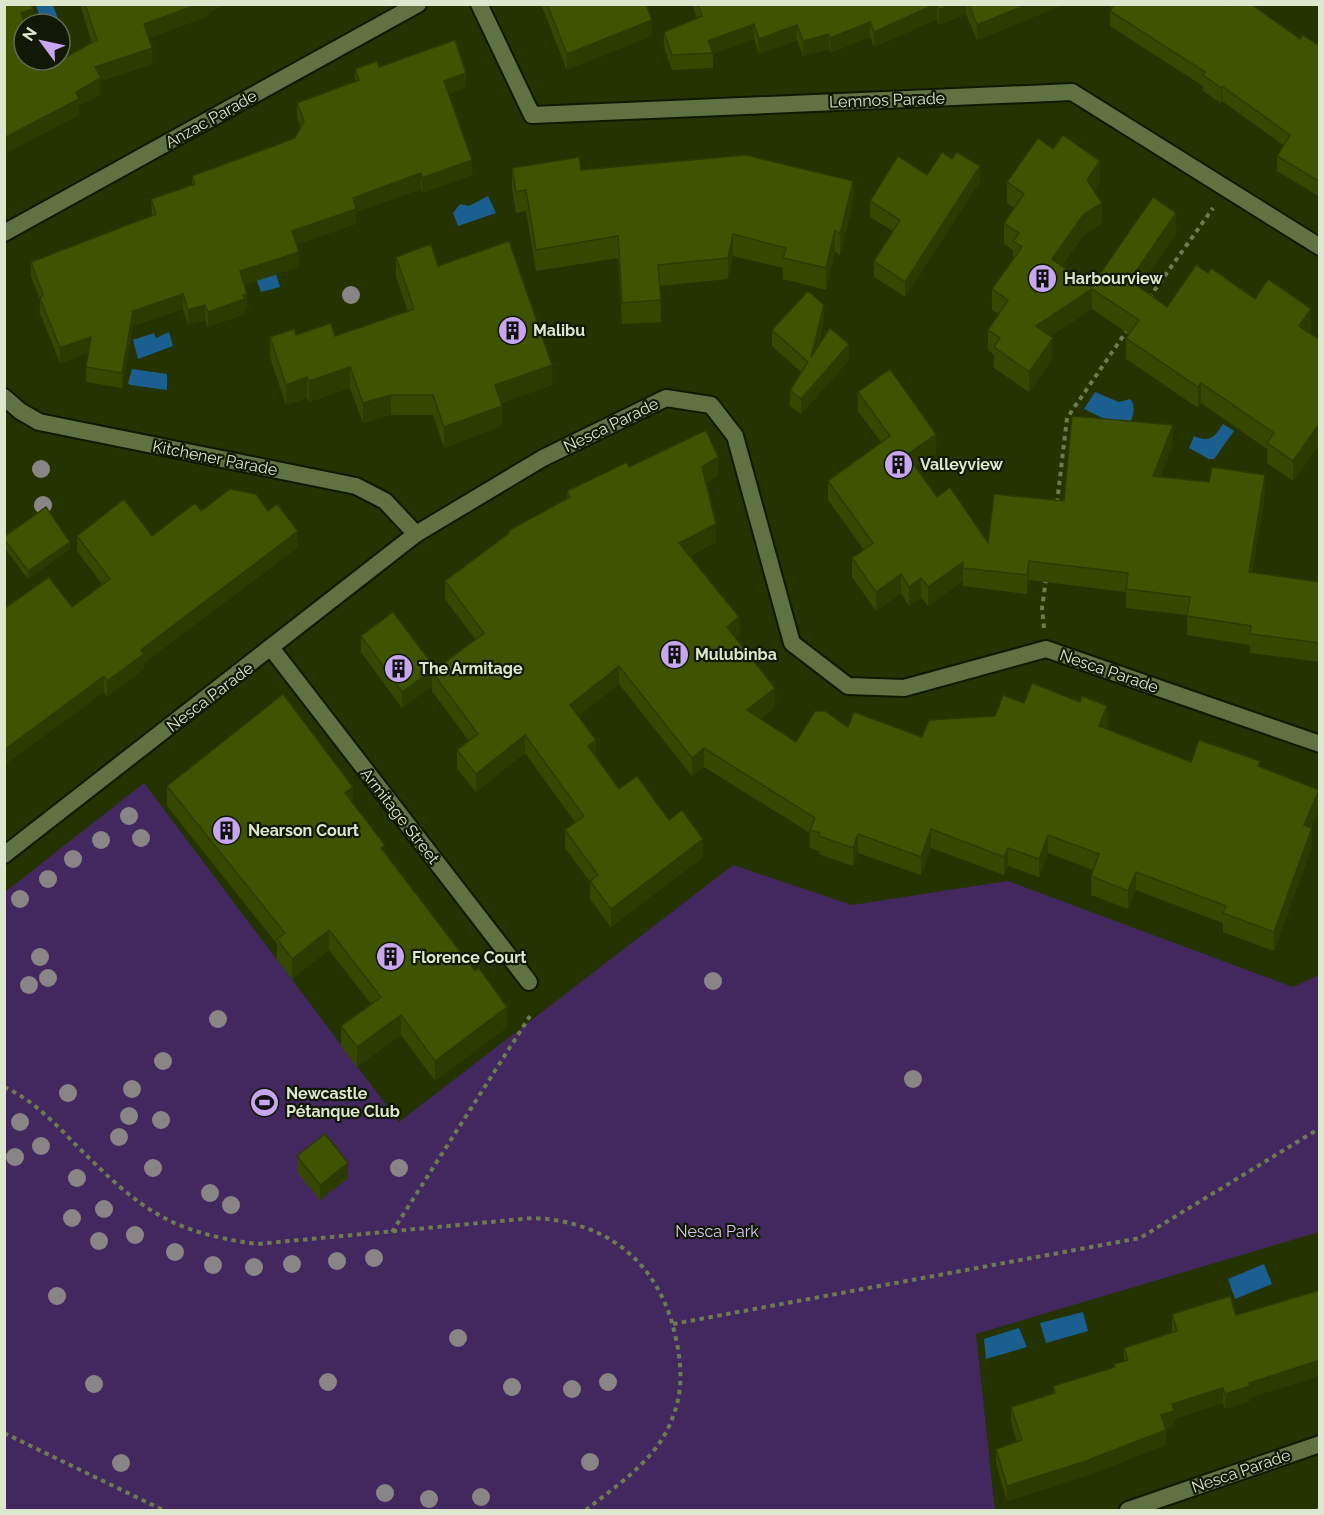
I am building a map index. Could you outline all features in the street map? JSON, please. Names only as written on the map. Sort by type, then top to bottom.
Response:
[{"type":"street","name":"Anzac Parade","points":[[4,233],[418,4]]},
{"type":"street","name":"Lemnos Parade","points":[[479,4],[532,115],[1072,92],[1320,247]]},
{"type":"street","name":"Kitchener Parade","points":[[4,397],[20,411],[39,422],[356,486],[378,496],[391,506],[416,534]]},
{"type":"street","name":"Nesca Parade","points":[[4,855],[272,649],[416,534],[543,458],[666,398],[711,405],[735,436],[792,643],[848,686],[904,688],[982,664],[1046,649],[1320,744]]},
{"type":"street","name":"Armitage Street","points":[[272,649],[529,982]]},
{"type":"street","name":"Nesca Parade","points":[[1128,1510],[1320,1444]]},
{"type":"path","points":[[1146,302],[1213,208]]},
{"type":"path","points":[[1055,515],[1067,418],[1133,321]]},
{"type":"path","points":[[1042,608],[1047,573]]},
{"type":"path","points":[[392,1232],[530,1016]]},
{"type":"path","points":[[4,1087],[38,1107],[119,1188],[168,1221],[215,1238],[256,1244],[509,1219],[560,1219],[586,1226],[618,1244],[648,1271],[661,1290],[674,1324],[681,1362],[680,1389],[672,1420],[651,1457],[586,1510]]},
{"type":"path","points":[[674,1324],[1140,1238],[1320,1128]]},
{"type":"path","points":[[4,1433],[163,1510]]},
{"type":"green space","name":"Nesca Park","points":[[144,783],[399,1122],[733,865],[852,905],[1008,881],[1293,987],[1319,975],[1319,1232],[976,1334],[995,1510],[5,1510],[5,892]]},
{"type":"water","points":[[36,5],[53,5],[56,12],[38,12]]},
{"type":"water","points":[[488,196],[496,213],[458,226],[453,213],[460,204],[469,206]]},
{"type":"water","points":[[254,273],[268,277],[276,274],[280,287],[261,292]]},
{"type":"water","points":[[169,332],[173,346],[138,359],[133,340],[154,333],[156,338]]},
{"type":"water","points":[[132,369],[167,374],[167,390],[130,385],[128,383]]},
{"type":"water","points":[[1095,392],[1119,402],[1130,399],[1134,410],[1127,430],[1084,409]]},
{"type":"water","points":[[1223,424],[1234,431],[1214,459],[1209,459],[1189,448],[1194,436],[1204,439],[1211,438]]},
{"type":"water","points":[[1264,1264],[1272,1284],[1235,1299],[1228,1279]]},
{"type":"water","points":[[1083,1312],[1088,1331],[1046,1343],[1040,1323]]},
{"type":"water","points":[[1019,1328],[1027,1347],[986,1359],[984,1339]]},
{"type":"building","points":[[4,4],[31,4],[33,9],[12,12],[12,72],[72,72],[72,54],[97,40],[85,4],[199,4],[144,24],[152,48],[95,67],[101,78],[76,92],[79,99],[4,138]]},
{"type":"building","points":[[547,4],[646,4],[652,20],[567,54]]},
{"type":"building","points":[[698,4],[936,4],[874,32],[870,22],[830,38],[829,34],[803,41],[797,25],[759,39],[754,24],[708,41],[713,53],[672,55],[664,32],[702,16]]},
{"type":"building","points":[[937,4],[952,4],[939,10]]},
{"type":"building","points":[[969,4],[1028,4],[977,25]]},
{"type":"building","points":[[1113,4],[1225,4],[1227,6],[1228,4],[1251,4],[1300,39],[1303,35],[1320,46],[1320,182],[1277,156],[1290,135],[1203,75],[1205,72],[1110,11]]},
{"type":"building","points":[[455,40],[466,73],[444,81],[472,160],[422,178],[421,173],[353,198],[356,209],[292,231],[299,252],[240,271],[247,294],[243,295],[245,299],[208,312],[205,305],[188,310],[183,294],[133,311],[122,373],[86,367],[91,337],[60,348],[40,298],[43,295],[31,262],[156,214],[151,199],[195,184],[192,176],[295,138],[304,121],[297,103],[359,80],[355,69],[377,61],[379,67]]},
{"type":"building","points":[[1063,135],[1100,161],[1087,180],[1102,203],[1083,215],[1052,259],[1091,287],[1153,197],[1176,213],[1130,280],[1167,307],[1196,265],[1208,273],[1211,268],[1255,299],[1268,279],[1311,309],[1299,326],[1320,340],[1320,423],[1293,461],[1267,443],[1274,433],[1201,383],[1198,387],[1126,338],[1139,320],[1092,289],[1036,326],[1053,338],[1029,372],[994,347],[1000,338],[988,330],[1008,300],[992,289],[1022,247],[1013,241],[1019,233],[1004,223],[1024,194],[1007,182],[1038,138],[1053,149]]},
{"type":"building","points":[[942,152],[952,159],[957,152],[980,166],[905,282],[874,261],[900,220],[870,201],[898,156],[927,175]]},
{"type":"building","points":[[746,155],[853,181],[840,234],[835,230],[826,268],[783,258],[786,248],[733,234],[728,258],[658,265],[661,300],[622,303],[618,236],[536,250],[526,190],[516,192],[512,168],[579,157],[581,170]]},
{"type":"building","points":[[509,241],[552,365],[495,385],[502,406],[444,427],[433,395],[391,395],[363,403],[350,367],[309,381],[307,377],[286,385],[270,337],[294,329],[296,335],[331,323],[335,336],[414,309],[396,257],[431,244],[438,266]]},
{"type":"building","points":[[808,291],[824,305],[811,357],[830,328],[849,344],[801,399],[790,390],[808,362],[772,330]]},
{"type":"building","points":[[890,369],[936,434],[907,455],[937,497],[950,487],[988,543],[994,494],[1064,501],[1072,416],[1173,425],[1153,476],[1209,482],[1212,467],[1265,475],[1249,572],[1320,582],[1320,643],[1250,634],[1251,626],[1187,616],[1190,597],[1126,589],[1128,573],[1029,561],[1027,575],[963,568],[963,562],[928,587],[921,578],[909,587],[901,574],[876,592],[852,558],[873,543],[828,481],[890,436],[858,392]]},
{"type":"building","points":[[706,430],[718,457],[702,467],[716,524],[679,543],[739,617],[727,627],[775,688],[747,710],[796,742],[815,711],[825,711],[848,727],[854,712],[922,737],[929,720],[995,716],[1003,695],[1024,703],[1032,683],[1080,702],[1082,696],[1107,706],[1099,726],[1191,762],[1199,740],[1260,761],[1258,766],[1319,790],[1304,825],[1312,828],[1274,932],[1223,913],[1226,906],[1136,872],[1128,891],[1091,876],[1099,854],[1048,835],[1039,859],[1008,848],[1004,857],[931,829],[921,857],[858,834],[853,848],[819,836],[820,833],[810,830],[815,818],[704,748],[692,758],[619,666],[570,705],[596,740],[588,746],[619,789],[637,776],[669,820],[682,810],[703,839],[611,909],[590,881],[598,875],[565,830],[584,816],[525,735],[476,774],[457,750],[478,734],[432,672],[484,633],[445,581],[509,533],[508,531],[570,497],[567,491],[627,462],[629,467]]},
{"type":"building","points":[[230,489],[256,494],[268,511],[277,504],[298,531],[141,650],[144,654],[107,681],[104,676],[4,750],[4,609],[49,577],[72,607],[110,579],[77,536],[124,499],[152,536],[195,503],[201,511]]},
{"type":"building","points":[[46,507],[70,542],[28,571],[4,537]]},
{"type":"building","name":"The Armitage","points":[[393,612],[435,668],[402,692],[361,636]]},
{"type":"building","points":[[283,694],[353,787],[345,793],[385,845],[381,848],[475,971],[479,968],[507,1007],[435,1061],[401,1015],[357,1047],[341,1026],[381,997],[329,930],[292,959],[277,939],[285,933],[167,786]]},
{"type":"building","points":[[325,1134],[348,1163],[320,1185],[297,1156]]},
{"type":"building","points":[[1320,1290],[1320,1360],[1249,1383],[1250,1386],[1225,1394],[1223,1388],[1172,1404],[1174,1411],[1161,1415],[1166,1430],[1083,1462],[1007,1486],[996,1449],[1022,1440],[1011,1407],[1055,1393],[1053,1386],[1115,1367],[1114,1364],[1128,1360],[1124,1348],[1177,1331],[1172,1314],[1230,1296],[1236,1315]]},
{"type":"place","name":"Harbourview","points":[[1043,278]]},
{"type":"place","name":"Malibu","points":[[512,330]]},
{"type":"place","name":"Valleyview","points":[[899,464]]},
{"type":"place","name":"Mulubinba","points":[[674,654]]},
{"type":"place","name":"The Armitage","points":[[398,668]]},
{"type":"place","name":"Nearson Court","points":[[227,830]]},
{"type":"place","name":"Florence Court","points":[[391,957]]},
{"type":"place","name":"Newcastle Pétanque Club","points":[[265,1102]]}]
